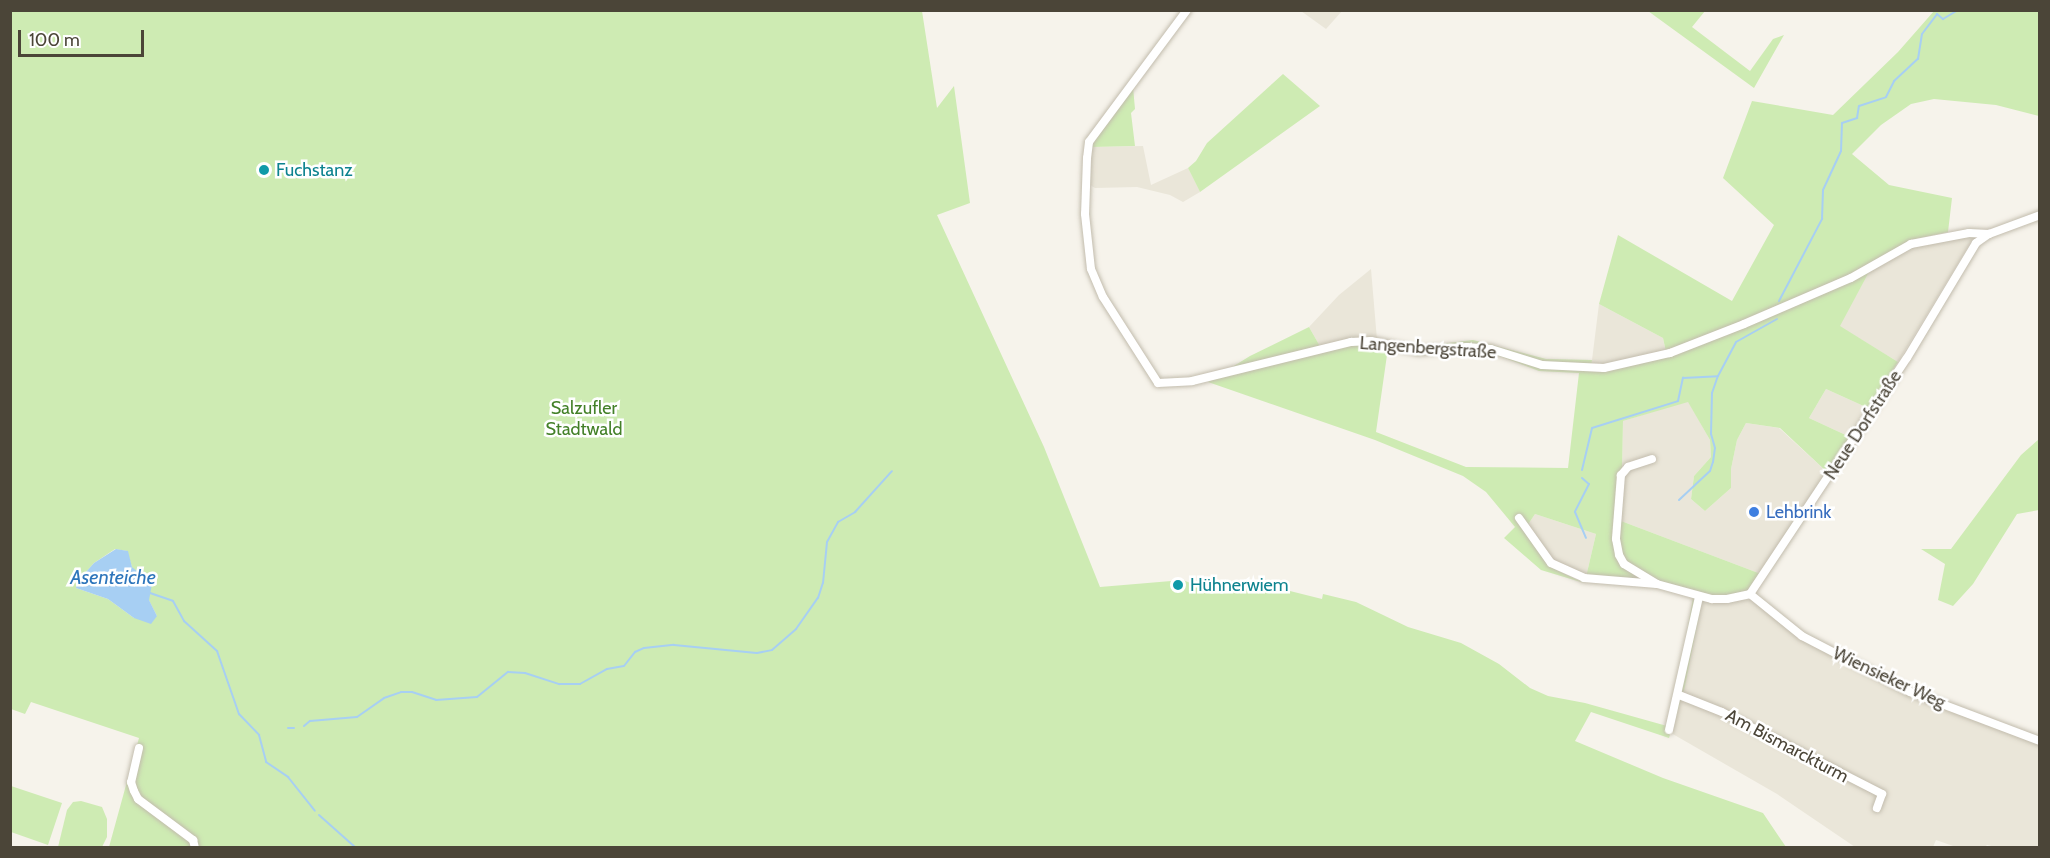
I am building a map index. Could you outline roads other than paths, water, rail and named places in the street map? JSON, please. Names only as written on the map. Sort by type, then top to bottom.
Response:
[{"type":"street","name":"Langenbergstraße","points":[[1186,10],[1089,142],[1087,158],[1085,214],[1091,269],[1103,297],[1158,383],[1192,381],[1351,342],[1371,341],[1419,351],[1467,347],[1491,349],[1542,365],[1604,368],[1670,354],[1851,278],[1911,244],[1969,232],[1989,234]]},
{"type":"street","name":"Neue Dorfstraße","points":[[1750,594],[1907,358],[1976,243],[1989,234],[2040,215]]},
{"type":"street","points":[[1652,459],[1628,467],[1621,475],[1616,539],[1619,555],[1624,564],[1657,584]]},
{"type":"street","points":[[1520,518],[1543,555],[1551,563],[1569,573],[1591,580],[1657,584],[1699,597],[1727,599],[1750,594]]},
{"type":"street","name":"Wiensieker Weg","points":[[1750,594],[1802,636],[1910,692],[2040,741]]},
{"type":"street","points":[[1669,730],[1679,695],[1699,597]]},
{"type":"street","name":"Am Bismarckturm","points":[[1679,695],[1722,712],[1882,795],[1877,808]]},
{"type":"street","points":[[139,748],[131,782],[138,799],[193,840],[195,848]]},
{"type":"water","name":"Asenteiche","points":[[116,549],[128,551],[132,567],[152,584],[149,600],[157,616],[151,624],[134,618],[108,599],[76,588],[77,582],[94,563]]},
{"type":"waterway","points":[[1779,301],[1822,219],[1823,190],[1841,151],[1842,123],[1857,118],[1859,106],[1886,97],[1894,81],[1918,59],[1922,34],[1937,14],[1943,19],[1958,10]]},
{"type":"waterway","points":[[1582,470],[1592,428],[1678,401],[1683,378],[1718,376],[1736,342],[1777,319]]},
{"type":"waterway","points":[[1679,500],[1710,471],[1713,462],[1715,448],[1711,434],[1712,393],[1718,376]]},
{"type":"waterway","points":[[304,726],[310,721],[357,717],[384,698],[401,692],[412,692],[436,700],[477,697],[508,672],[525,673],[559,684],[580,684],[607,669],[624,666],[635,652],[644,648],[674,645],[757,653],[772,650],[796,629],[818,598],[823,583],[827,542],[838,522],[855,512],[892,471]]},
{"type":"waterway","points":[[1582,478],[1589,484],[1575,512],[1586,538]]},
{"type":"waterway","points":[[150,593],[173,601],[184,621],[217,651],[239,714],[259,735],[266,762],[288,777],[315,811]]},
{"type":"waterway","points":[[288,728],[294,728]]},
{"type":"waterway","points":[[319,815],[356,848]]},
{"type":"place","name":"Fuchstanz","points":[[264,170]]},
{"type":"place","name":"Lehbrink","points":[[1754,512]]},
{"type":"place","name":"Hühnerwiem","points":[[1178,585]]},
{"type":"park label","name":"Salzufler Stadtwald","points":[[584,419]]}]
